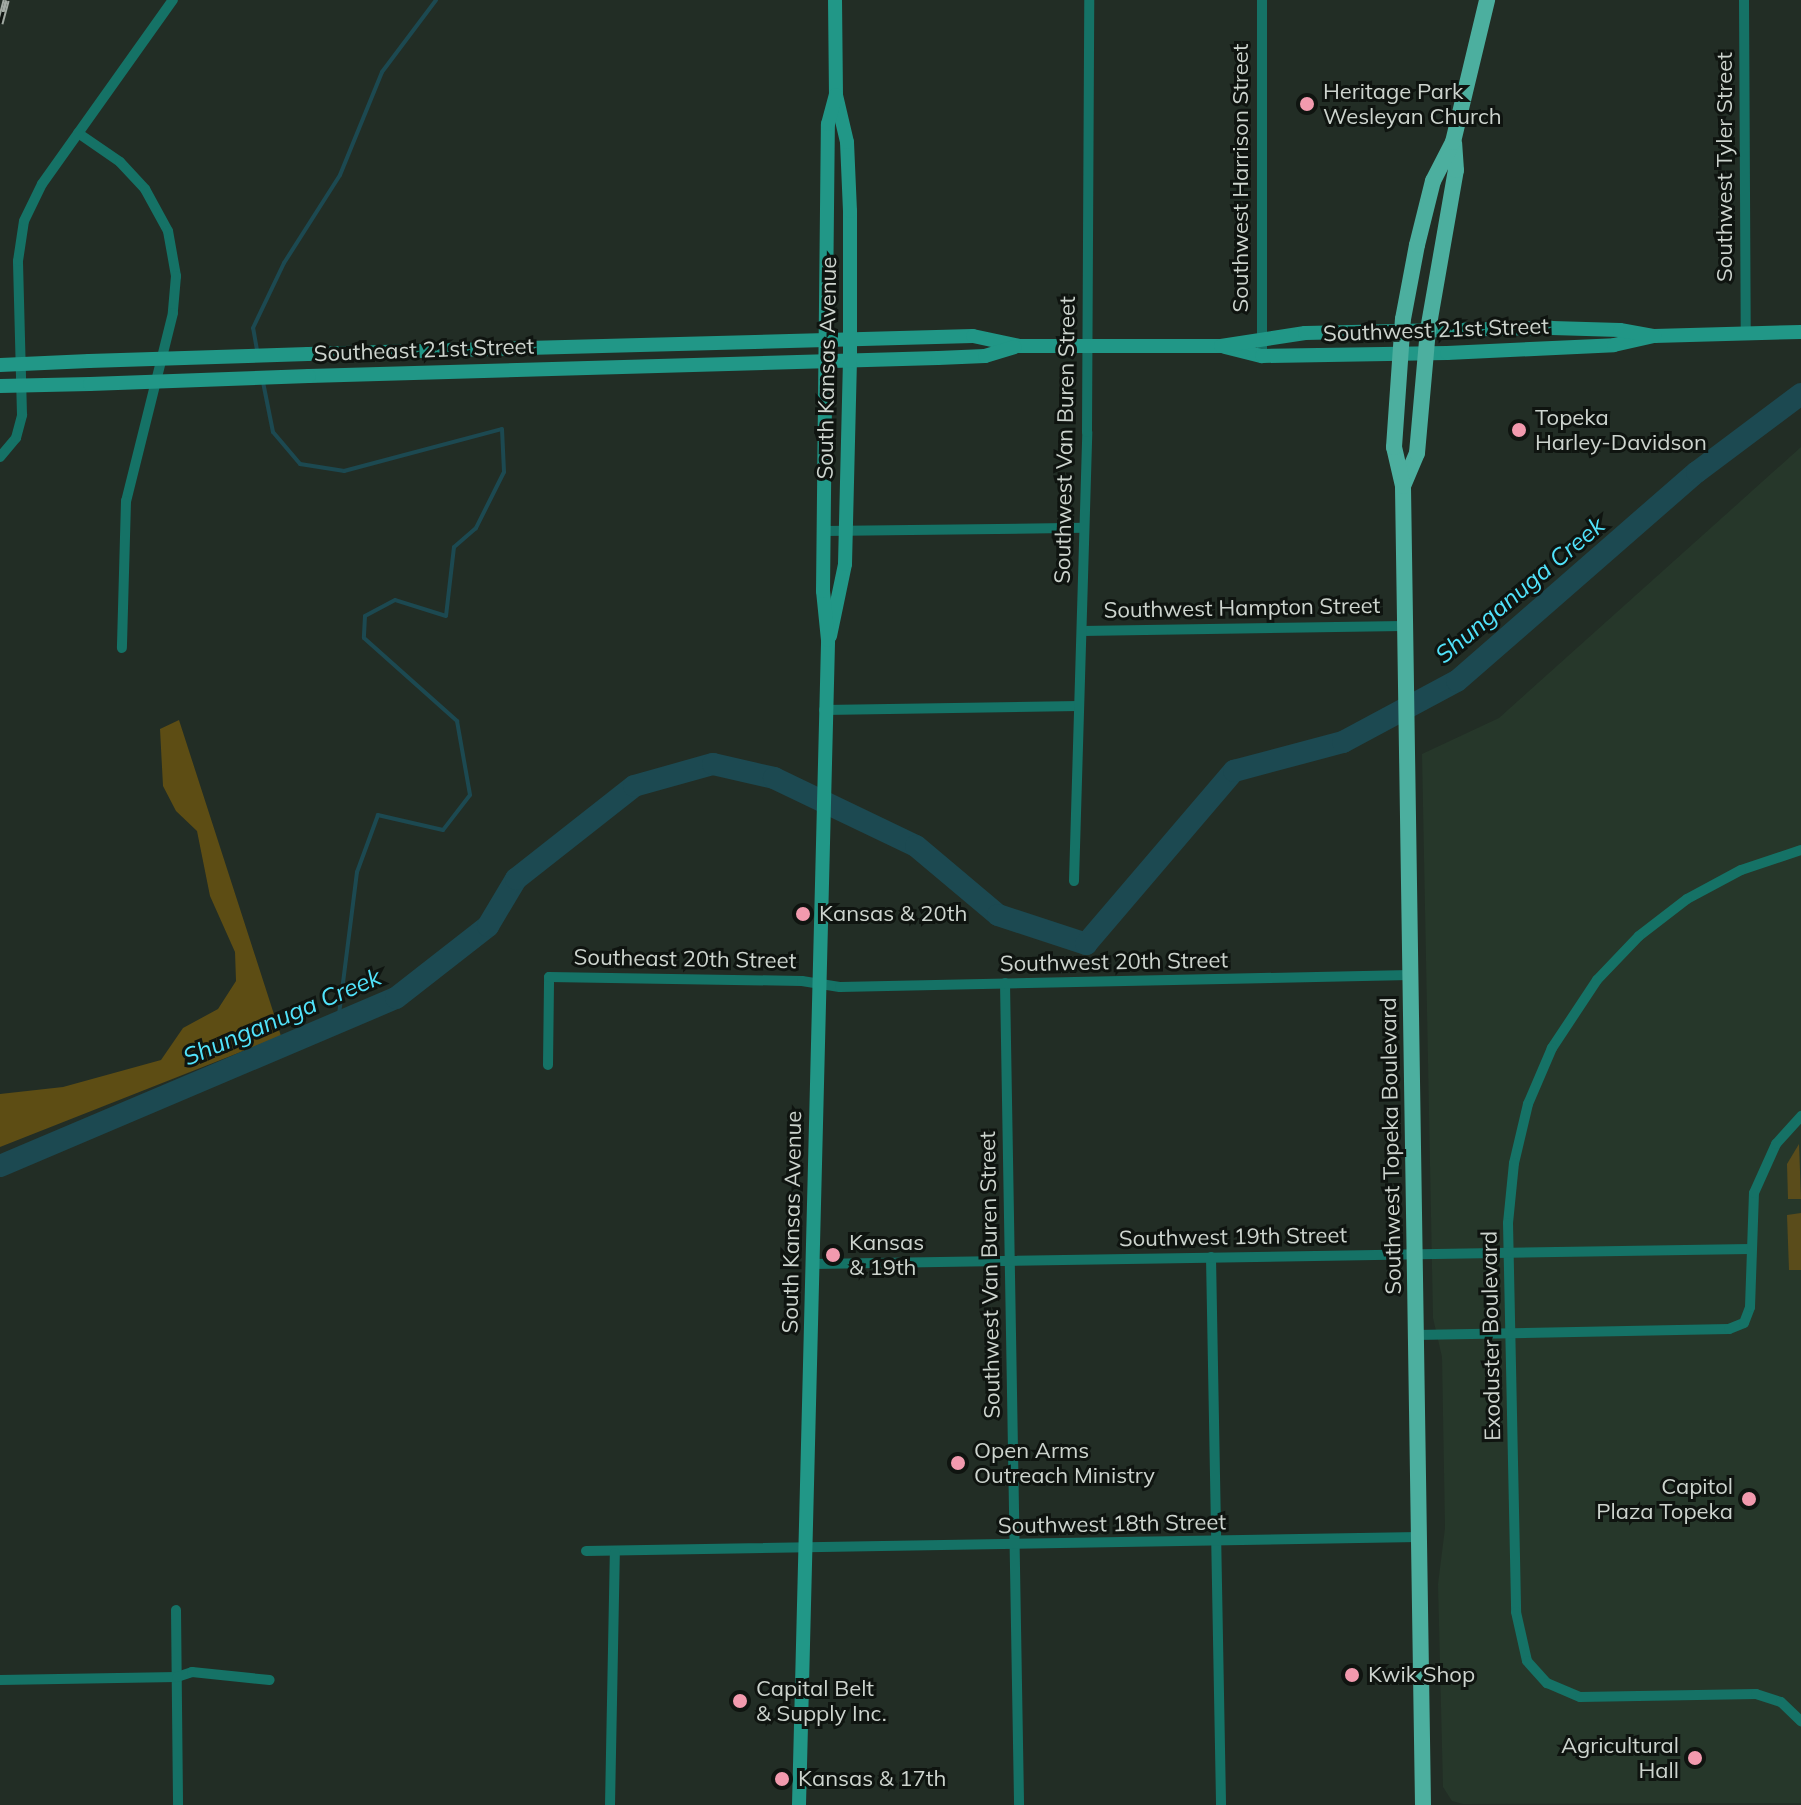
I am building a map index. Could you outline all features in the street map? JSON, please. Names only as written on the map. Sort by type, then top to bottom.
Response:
[{"type":"main road","name":"South Kansas Avenue","points":[[828,640],[840,606],[847,531],[850,361],[847,142],[836,95],[835,0]]},
{"type":"main road","name":"Southwest Topeka Boulevard","points":[[1423,1805],[1403,486],[1394,447],[1402,331],[1433,181],[1453,142],[1487,0]]},
{"type":"main road","name":"South Kansas Avenue","points":[[799,1805],[828,640],[825,531],[828,124],[836,95]]},
{"type":"main road","name":"Southwest Topeka Boulevard","points":[[1403,486],[1417,453],[1428,330],[1456,170],[1453,142]]},
{"type":"main road","name":"Southwest 21st Street","points":[[850,338],[973,336],[1020,346],[1221,346],[1261,339],[1428,330],[1607,329],[1654,336],[1801,332]]},
{"type":"main road","name":"Southwest 21st Street","points":[[1221,346],[1262,356],[1401,354],[1614,345],[1654,336]]},
{"type":"main road","name":"Southeast 21st Street","points":[[0,365],[850,338]]},
{"type":"main road","name":"Southwest 21st Street","points":[[850,361],[985,356],[1020,346]]},
{"type":"main road","name":"Southeast 21st Street","points":[[0,386],[850,361]]},
{"type":"street","points":[[0,457],[21,424],[24,385],[20,364],[18,261],[24,221],[78,133],[173,0]]},
{"type":"street","name":"Southwest Van Buren Street","points":[[1074,881],[1088,345],[1089,0]]},
{"type":"street","name":"Southwest Harrison Street","points":[[1262,0],[1262,356]]},
{"type":"street","name":"Southwest Tyler Street","points":[[1744,0],[1746,334]]},
{"type":"street","points":[[78,133],[120,162],[145,189],[168,231],[176,276],[173,313],[126,501],[122,648]]},
{"type":"street","points":[[825,531],[1084,528]]},
{"type":"street","name":"Southwest Hampton Street","points":[[1082,631],[1403,626]]},
{"type":"street","points":[[824,710],[1079,706]]},
{"type":"street","name":"Exoduster Boulevard","points":[[1801,850],[1741,870],[1687,899],[1624,950],[1584,996],[1547,1057],[1525,1113],[1511,1183],[1509,1252],[1516,1612],[1527,1661],[1547,1683],[1580,1697],[1756,1694],[1781,1702],[1801,1721]]},
{"type":"street","name":"Southwest 20th Street","points":[[820,984],[1410,975]]},
{"type":"street","name":"Southeast 20th Street","points":[[548,1065],[549,977],[820,984]]},
{"type":"street","name":"Southwest Van Buren Street","points":[[1005,983],[1019,1805]]},
{"type":"street","points":[[1416,1335],[1729,1329],[1748,1317],[1750,1249],[1760,1175],[1776,1144],[1801,1116]]},
{"type":"street","name":"Southwest 19th Street","points":[[814,1264],[1750,1249]]},
{"type":"street","points":[[1211,1257],[1221,1805]]},
{"type":"street","name":"Southwest 18th Street","points":[[586,1551],[615,1553],[1419,1537]]},
{"type":"street","points":[[610,1805],[615,1553]]},
{"type":"street","points":[[176,1610],[178,1805]]},
{"type":"street","points":[[0,1680],[177,1677],[192,1672],[270,1680]]},
{"type":"shaded area","points":[[1801,447],[1801,1803],[1463,1804],[1452,1801],[1443,1787],[1438,1584],[1445,1528],[1442,1357],[1433,1318],[1422,754],[1499,718]]},
{"type":"shaded area","points":[[179,720],[281,1036],[0,1147],[0,1094],[63,1087],[161,1060],[183,1028],[218,1009],[236,981],[235,952],[210,896],[197,831],[176,811],[163,786],[160,729]]},
{"type":"shaded area","points":[[1799,1144],[1801,1199],[1788,1199],[1787,1164]]},
{"type":"shaded area","points":[[1801,1213],[1801,1270],[1789,1270],[1787,1215]]},
{"type":"waterway","points":[[257,350],[253,328],[284,263],[340,175],[382,72],[436,0]]},
{"type":"waterway","points":[[263,382],[273,432],[300,464],[344,471],[502,429],[504,472],[476,528],[454,547],[446,616],[395,600],[365,616],[364,638],[457,721],[470,795],[443,830],[378,815],[357,872],[338,1022]]},
{"type":"waterway","name":"Shunganuga Creek","points":[[0,1166],[396,998],[488,926],[516,879],[634,786],[713,764],[774,778],[916,846],[998,915],[1086,944],[1234,771],[1343,742],[1457,681],[1697,472],[1801,394]]},
{"type":"railway","points":[[0,23],[6,0]]},
{"type":"place","name":"Heritage Park Wesleyan Church","points":[[1307,104]]},
{"type":"place","name":"Topeka Harley-Davidson","points":[[1519,430]]},
{"type":"place","name":"Kansas & 20th","points":[[803,914]]},
{"type":"place","name":"Kansas & 19th","points":[[833,1255]]},
{"type":"place","name":"Open Arms Outreach Ministry","points":[[958,1463]]},
{"type":"place","name":"Capitol Plaza Topeka","points":[[1749,1499]]},
{"type":"place","name":"Kwik Shop","points":[[1352,1675]]},
{"type":"place","name":"Capital Belt & Supply Inc.","points":[[740,1701]]},
{"type":"place","name":"Agricultural Hall","points":[[1695,1758]]},
{"type":"place","name":"Kansas & 17th","points":[[782,1779]]}]
